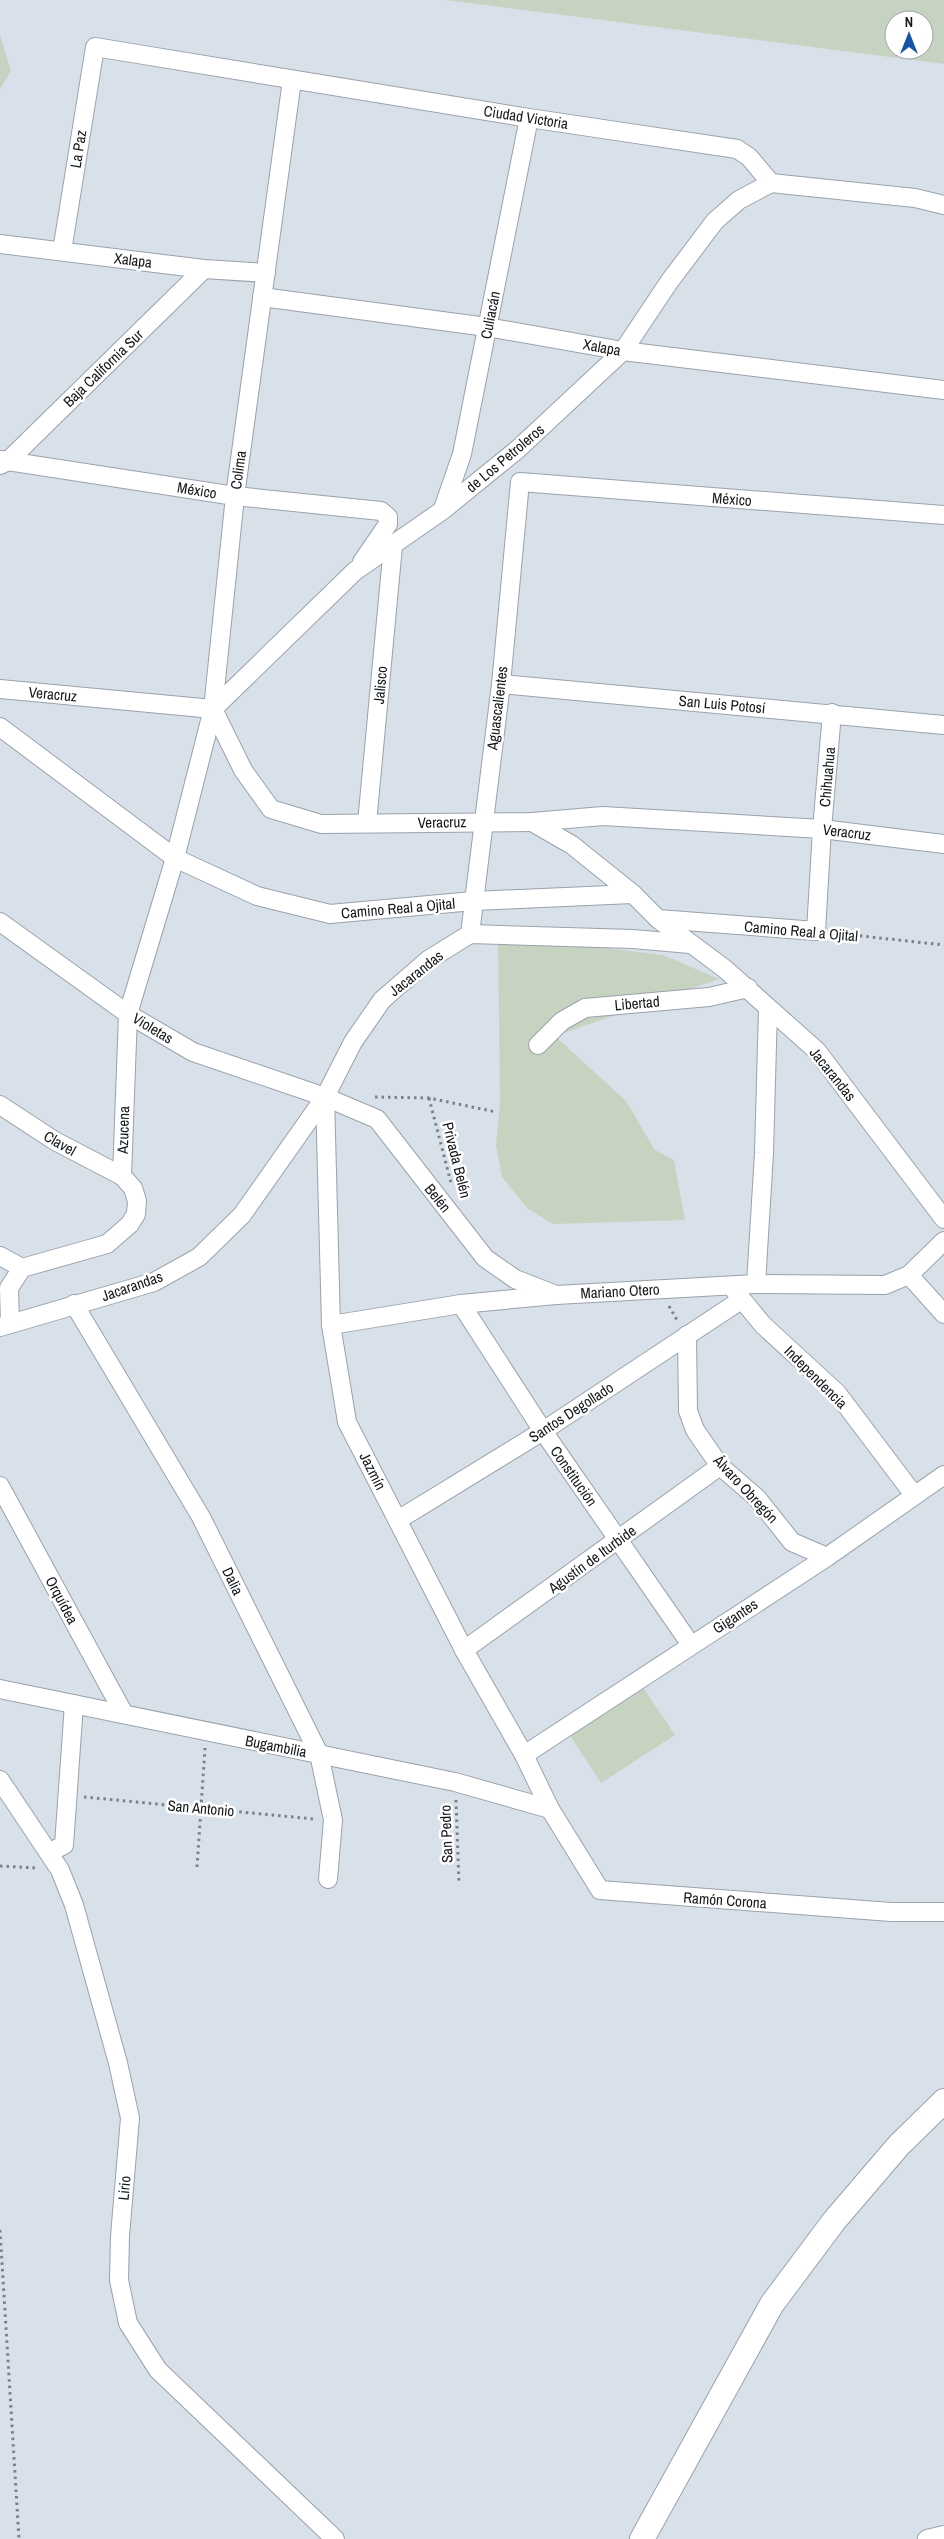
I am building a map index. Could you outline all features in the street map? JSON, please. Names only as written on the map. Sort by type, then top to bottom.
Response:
[{"type":"main road","points":[[642,2539],[772,2304],[834,2220],[892,2152],[944,2101]]},
{"type":"street","name":"Ciudad Victoria","points":[[95,47],[529,118],[737,149],[749,157],[771,183]]},
{"type":"street","name":"La Paz","points":[[62,251],[95,47]]},
{"type":"street","name":"Colima","points":[[175,858],[213,709],[235,496],[292,80]]},
{"type":"street","name":"Culiacán","points":[[443,510],[462,454],[529,118]]},
{"type":"street","points":[[771,183],[916,198],[944,205]]},
{"type":"street","name":"de Los Petroleros","points":[[213,709],[355,571],[443,510],[518,449],[624,351],[670,282],[715,221],[739,200],[771,183]]},
{"type":"street","name":"Xalapa","points":[[0,244],[204,269],[266,273]]},
{"type":"street","name":"Baja California Sur","points":[[3,462],[204,269]]},
{"type":"street","name":"Xalapa","points":[[262,297],[487,327],[624,351],[944,390]]},
{"type":"street","name":"México","points":[[3,462],[235,496],[380,511],[388,517],[388,524],[355,571]]},
{"type":"street","name":"México","points":[[520,482],[944,515]]},
{"type":"street","name":"Aguascalientes","points":[[470,934],[501,684],[520,482]]},
{"type":"street","name":"Jalisco","points":[[367,823],[393,546]]},
{"type":"street","name":"San Luis Potosí","points":[[501,684],[944,725]]},
{"type":"street","name":"Veracruz","points":[[0,689],[213,709],[243,770],[271,809],[321,824],[532,822],[603,816],[822,829],[944,844]]},
{"type":"street","name":"Chihuahua","points":[[816,930],[832,714]]},
{"type":"street","name":"Camino Real a Ojital","points":[[0,727],[175,858],[257,896],[330,914],[473,901],[633,894]]},
{"type":"street","points":[[532,822],[572,845],[633,894],[658,920],[690,944]]},
{"type":"street","name":"Azucena","points":[[22,1268],[107,1244],[130,1224],[136,1214],[137,1201],[133,1188],[122,1176],[128,1014],[175,858]]},
{"type":"street","name":"Camino Real a Ojital","points":[[658,920],[816,930]]},
{"type":"street","name":"Violetas","points":[[0,922],[128,1014],[193,1052],[325,1097]]},
{"type":"street","points":[[470,934],[623,939],[690,944]]},
{"type":"street","name":"Jacarandas","points":[[5,1325],[154,1282],[199,1257],[242,1215],[325,1097],[353,1042],[382,1000],[428,960],[470,934]]},
{"type":"street","name":"Jacarandas","points":[[690,944],[748,988],[817,1051],[944,1218]]},
{"type":"street","name":"Libertad","points":[[538,1045],[562,1021],[585,1008],[709,997],[748,988]]},
{"type":"street","points":[[756,1284],[764,1153],[768,1008]]},
{"type":"street","name":"Belén","points":[[325,1097],[376,1119],[486,1258],[516,1279],[556,1295]]},
{"type":"street","name":"Jazmín","points":[[325,1097],[331,1325],[347,1422],[464,1650],[524,1754],[550,1809]]},
{"type":"street","name":"Clavel","points":[[0,1105],[55,1141],[122,1176]]},
{"type":"street","name":"Mariano Otero","points":[[331,1325],[461,1304],[556,1295],[658,1289],[736,1293],[756,1284],[885,1285],[909,1274],[944,1242]]},
{"type":"street","points":[[0,1256],[22,1268],[9,1288],[5,1325]]},
{"type":"street","points":[[909,1274],[944,1314]]},
{"type":"street","name":"Santos Degollado","points":[[398,1520],[543,1431],[687,1335],[736,1293]]},
{"type":"street","name":"Independencia","points":[[736,1293],[763,1325],[837,1393],[914,1496]]},
{"type":"street","name":"Dalia","points":[[74,1304],[201,1517],[319,1754],[333,1820],[328,1879]]},
{"type":"street","name":"Constitución","points":[[461,1304],[543,1431],[691,1645]]},
{"type":"street","name":"Álvaro Obregón","points":[[687,1335],[688,1411],[695,1430],[720,1466],[758,1498],[792,1542],[827,1557]]},
{"type":"street","name":"Agustín de Iturbide","points":[[464,1650],[720,1466]]},
{"type":"street","name":"Gigantes","points":[[524,1754],[827,1557],[944,1475]]},
{"type":"street","name":"Orquídea","points":[[0,1486],[124,1714]]},
{"type":"street","name":"Bugambilia","points":[[0,1689],[455,1782],[550,1809]]},
{"type":"street","points":[[50,1852],[64,1845],[74,1704]]},
{"type":"street","name":"Lirio","points":[[0,1780],[50,1852],[60,1870],[74,1905],[118,2063],[130,2118],[120,2236],[119,2280],[128,2323],[158,2370],[335,2539]]},
{"type":"street","name":"Ramón Corona","points":[[550,1809],[600,1890],[882,1911],[944,1912]]},
{"type":"street","points":[[927,2539],[944,2535]]},
{"type":"path","name":"Camino Real a Ojital","points":[[816,930],[944,946]]},
{"type":"path","points":[[372,1098],[429,1098],[496,1112]]},
{"type":"path","name":"Privada Belén","points":[[429,1098],[453,1193]]},
{"type":"path","points":[[658,1289],[687,1335]]},
{"type":"path","points":[[197,1867],[206,1732]]},
{"type":"path","name":"San Pedro","points":[[455,1782],[459,1884]]},
{"type":"path","name":"San Antonio","points":[[68,1796],[333,1820]]},
{"type":"path","points":[[0,1866],[60,1870]]},
{"type":"path","points":[[0,2230],[19,2539]]},
{"type":"green space","points":[[446,0],[944,0],[944,64],[913,60],[934,60],[934,10],[884,10],[884,56]]},
{"type":"green space","points":[[0,35],[11,71],[0,89]]},
{"type":"green space","points":[[498,939],[581,945],[663,955],[719,979],[555,1036],[626,1101],[655,1150],[674,1160],[685,1220],[553,1224],[528,1209],[502,1177],[496,1145],[500,1103]]},
{"type":"green space","points":[[642,1686],[675,1735],[601,1783],[569,1734]]}]
